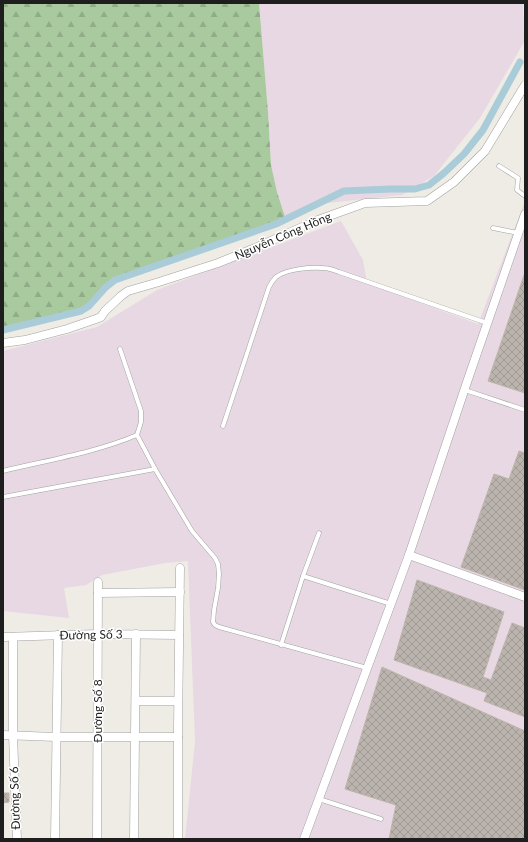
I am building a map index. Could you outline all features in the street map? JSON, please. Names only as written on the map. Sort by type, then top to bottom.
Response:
[{"type":"street","name":"Nguyễn Công Hồng","points":[[3,344],[60,331],[96,319],[101,317],[105,311],[128,291],[218,263],[318,220],[365,203],[427,201],[454,182],[485,151],[525,85]]},
{"type":"street","points":[[304,839],[409,556],[487,322],[525,214]]},
{"type":"street","points":[[409,556],[525,597]]},
{"type":"street","points":[[178,839],[180,568]]},
{"type":"street","name":"Đường Số 8","points":[[97,839],[98,582]]},
{"type":"street","points":[[98,593],[180,592]]},
{"type":"street","name":"Đường Số 3","points":[[3,637],[98,634],[179,635]]},
{"type":"street","points":[[134,839],[136,634]]},
{"type":"street","points":[[55,839],[58,635]]},
{"type":"street","name":"Đường Số 6","points":[[14,637],[13,736],[17,839]]},
{"type":"street","points":[[136,701],[178,701]]},
{"type":"street","points":[[3,735],[56,737],[178,737]]},
{"type":"lane","points":[[499,166],[518,178],[517,190],[525,196]]},
{"type":"lane","points":[[493,228],[518,233]]},
{"type":"lane","points":[[223,426],[269,287],[272,281],[280,274],[311,267],[325,268],[487,322]]},
{"type":"lane","points":[[120,349],[141,411],[141,422],[137,435],[155,469],[192,531],[215,558],[218,564],[218,588],[213,622],[215,625],[367,668]]},
{"type":"lane","points":[[464,390],[525,410]]},
{"type":"lane","points":[[3,471],[94,450],[137,435]]},
{"type":"lane","points":[[3,498],[155,469]]},
{"type":"lane","points":[[281,644],[302,576],[319,533]]},
{"type":"lane","points":[[302,576],[391,604]]},
{"type":"lane","points":[[319,798],[380,818]]},
{"type":"shaded area","points":[[259,3],[523,3],[524,42],[480,118],[434,176],[402,195],[309,205],[285,217],[277,192],[271,165]]},
{"type":"shaded area","points":[[525,201],[525,839],[185,839],[195,742],[188,561],[165,563],[102,575],[86,585],[64,588],[69,618],[3,611],[3,351],[97,327],[157,290],[341,221],[363,260],[367,283],[478,324]]},
{"type":"green space","points":[[3,3],[259,3],[271,165],[277,192],[285,217],[237,236],[113,279],[108,282],[88,303],[77,310],[3,328]]},
{"type":"building","points":[[525,275],[525,393],[488,381]]},
{"type":"building","points":[[519,451],[525,453],[525,590],[461,567],[494,474],[509,479]]},
{"type":"building","points":[[417,580],[504,612],[483,677],[491,680],[512,623],[525,628],[525,717],[484,701],[487,693],[394,660]]},
{"type":"building","points":[[382,667],[525,731],[525,839],[389,839],[396,805],[345,789]]},
{"type":"building","points":[[3,793],[9,793],[9,802],[3,803]]},
{"type":"waterway","points":[[3,330],[81,311],[89,306],[106,287],[115,280],[276,224],[344,191],[415,189],[429,185],[464,154],[483,130],[520,62]]}]
